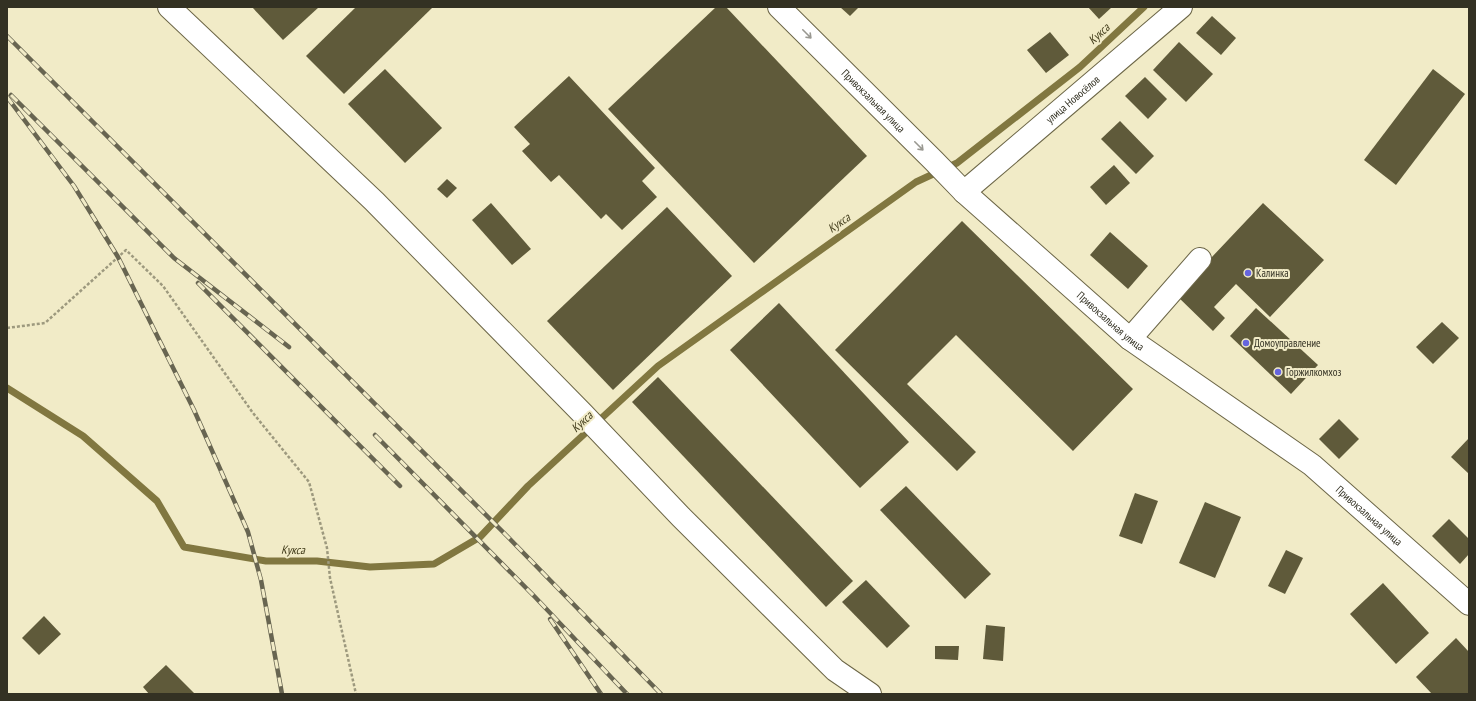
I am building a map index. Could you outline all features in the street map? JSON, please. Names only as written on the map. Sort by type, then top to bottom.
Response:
[{"type":"street","points":[[169,7],[374,201],[583,414],[681,517],[835,670],[870,694]]},
{"type":"street","name":"Привокзальная улица","points":[[779,7],[958,186],[1130,339],[1312,465],[1469,604]]},
{"type":"street","name":"улица Новосёлов","points":[[958,186],[1181,7]]},
{"type":"street","points":[[1130,339],[1200,259]]},
{"type":"path","points":[[7,328],[45,323],[126,250],[163,286],[253,414],[308,482],[327,548],[330,578],[356,694]]},
{"type":"building","points":[[252,7],[319,7],[283,40]]},
{"type":"building","points":[[356,7],[433,7],[344,94],[306,56]]},
{"type":"building","points":[[716,7],[726,7],[867,156],[754,263],[608,109]]},
{"type":"building","points":[[840,7],[859,7],[850,16]]},
{"type":"building","points":[[1088,7],[1112,7],[1099,19]]},
{"type":"building","points":[[1212,16],[1236,38],[1221,55],[1196,33]]},
{"type":"building","points":[[1050,32],[1069,55],[1046,73],[1027,50]]},
{"type":"building","points":[[1179,42],[1213,74],[1186,102],[1153,70]]},
{"type":"building","points":[[385,69],[442,128],[405,163],[348,104]]},
{"type":"building","points":[[1433,69],[1465,94],[1396,185],[1364,160]]},
{"type":"building","points":[[569,76],[655,168],[642,181],[657,197],[622,230],[606,214],[601,219],[559,175],[551,182],[522,151],[530,144],[514,127]]},
{"type":"building","points":[[1145,77],[1167,99],[1148,119],[1125,96]]},
{"type":"building","points":[[1120,121],[1154,156],[1136,174],[1101,139]]},
{"type":"building","points":[[1114,165],[1130,183],[1106,205],[1090,187]]},
{"type":"building","points":[[447,179],[457,188],[447,198],[437,189]]},
{"type":"building","points":[[491,203],[531,249],[512,265],[472,220]]},
{"type":"building","points":[[1263,203],[1324,260],[1270,317],[1236,284],[1214,307],[1225,318],[1213,331],[1176,295]]},
{"type":"building","points":[[667,207],[732,276],[613,390],[547,321]]},
{"type":"building","points":[[962,221],[1133,389],[1073,451],[956,335],[907,384],[976,452],[957,471],[835,350]]},
{"type":"building","points":[[1110,232],[1148,266],[1128,289],[1090,255]]},
{"type":"building","points":[[779,303],[909,442],[860,488],[730,350]]},
{"type":"building","points":[[1256,308],[1318,365],[1291,394],[1230,336]]},
{"type":"building","points":[[1442,322],[1459,338],[1433,364],[1416,347]]},
{"type":"building","points":[[658,377],[853,581],[826,607],[632,402]]},
{"type":"building","points":[[1339,419],[1359,439],[1339,459],[1319,439]]},
{"type":"building","points":[[1469,438],[1469,474],[1451,457]]},
{"type":"building","points":[[906,486],[991,574],[965,599],[880,510]]},
{"type":"building","points":[[1135,493],[1158,501],[1142,544],[1119,536]]},
{"type":"building","points":[[1205,502],[1241,517],[1215,578],[1179,563]]},
{"type":"building","points":[[1449,519],[1469,539],[1469,554],[1460,564],[1432,536]]},
{"type":"building","points":[[1286,550],[1303,558],[1285,594],[1268,586]]},
{"type":"building","points":[[866,580],[910,626],[887,648],[842,602]]},
{"type":"building","points":[[1383,583],[1429,633],[1396,664],[1350,614]]},
{"type":"building","points":[[44,616],[61,634],[39,655],[22,638]]},
{"type":"building","points":[[986,625],[1005,627],[1003,661],[983,659]]},
{"type":"building","points":[[1456,638],[1469,652],[1469,694],[1432,694],[1416,677]]},
{"type":"building","points":[[935,646],[959,646],[958,660],[935,659]]},
{"type":"building","points":[[166,665],[195,694],[149,694],[143,687]]},
{"type":"waterway","name":"Кукса","points":[[7,388],[83,436],[157,501],[184,547],[266,561],[317,561],[370,567],[434,564],[480,537],[528,486],[658,366],[916,182],[957,163],[1080,67],[1144,7]]},
{"type":"railway","points":[[7,36],[507,536],[661,694]]},
{"type":"railway","points":[[11,95],[174,258],[289,347]]},
{"type":"railway","points":[[7,97],[74,186],[118,257],[194,410],[248,532],[261,580],[282,694]]},
{"type":"railway","points":[[198,283],[400,486]]},
{"type":"railway","points":[[375,435],[535,597],[627,694]]},
{"type":"railway","points":[[550,619],[601,694]]},
{"type":"place","name":"Калинка","points":[[1248,273]]},
{"type":"place","name":"Домоуправление","points":[[1246,343]]},
{"type":"place","name":"Горжилкомхоз","points":[[1278,372]]}]
